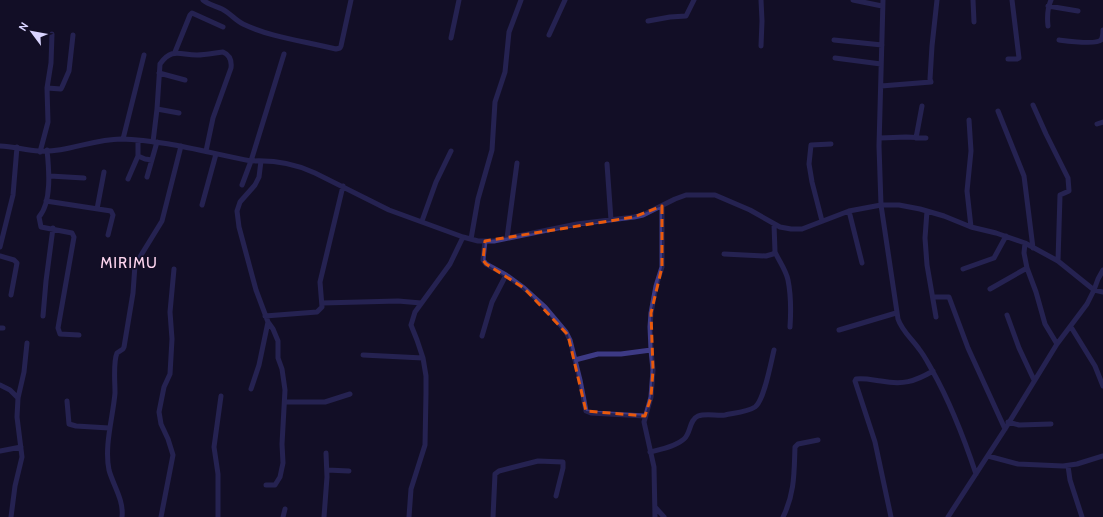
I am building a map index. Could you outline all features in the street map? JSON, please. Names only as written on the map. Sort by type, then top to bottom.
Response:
[{"type":"street","points":[[203,0],[209,5],[223,10],[242,23],[257,30],[336,49],[340,48],[341,46],[351,0]]},
{"type":"street","points":[[451,38],[459,0]]},
{"type":"street","points":[[471,239],[478,200],[492,150],[495,102],[505,72],[509,32],[521,0]]},
{"type":"street","points":[[549,35],[565,0]]},
{"type":"street","points":[[648,21],[686,16],[694,0]]},
{"type":"street","points":[[761,0],[761,46]]},
{"type":"street","points":[[853,0],[882,3],[882,86],[879,169],[880,205],[896,313],[900,326],[919,349],[933,371],[957,422],[976,474]]},
{"type":"street","points":[[882,86],[931,82],[932,46],[937,0]]},
{"type":"street","points":[[973,0],[974,22]]},
{"type":"street","points":[[1008,59],[1017,60],[1019,58],[1012,0]]},
{"type":"street","points":[[1048,26],[1048,6],[1052,0]]},
{"type":"street","points":[[1048,6],[1078,11]]},
{"type":"street","points":[[175,52],[192,13],[223,27]]},
{"type":"street","points":[[1059,40],[1094,43],[1101,40],[1103,30]]},
{"type":"street","points":[[40,152],[48,122],[47,88],[52,34]]},
{"type":"street","points":[[47,88],[61,89],[62,87],[69,71],[73,35]]},
{"type":"street","points":[[834,40],[882,45]]},
{"type":"street","points":[[147,177],[155,142],[160,64],[163,59],[175,52],[196,55],[223,52],[227,53],[232,62],[213,118],[206,151]]},
{"type":"street","points":[[242,185],[251,162],[284,54]]},
{"type":"street","points":[[123,139],[144,55]]},
{"type":"street","points":[[835,58],[881,64]]},
{"type":"street","points":[[159,73],[184,80]]},
{"type":"street","points":[[1033,105],[1068,178],[1070,191],[1060,195],[1058,261]]},
{"type":"street","points":[[916,138],[922,106]]},
{"type":"street","points":[[157,109],[178,114]]},
{"type":"street","points":[[998,111],[1024,176],[1034,248]]},
{"type":"street","points":[[969,120],[971,151],[967,191],[971,226]]},
{"type":"street","points":[[1097,124],[1103,122]]},
{"type":"street","points":[[880,138],[926,138]]},
{"type":"street","points":[[0,146],[17,147],[40,152],[47,150],[59,150],[109,139],[138,140],[181,146],[251,162],[261,161],[302,167],[389,210],[463,237],[485,241],[494,241],[577,224],[643,215],[686,195],[715,195],[750,210],[780,227],[791,229],[802,228],[848,211],[880,205],[899,205],[944,216],[1025,243],[1058,261],[1094,290],[1103,292]]},
{"type":"street","points":[[128,179],[138,156],[138,140]]},
{"type":"street","points":[[822,221],[809,164],[811,146],[831,144]]},
{"type":"street","points":[[122,517],[121,501],[109,469],[108,461],[109,428],[116,377],[116,352],[121,351],[124,347],[133,293],[135,265],[162,221],[181,146]]},
{"type":"street","points":[[0,247],[13,195],[17,147]]},
{"type":"street","points":[[47,150],[50,176],[44,212],[39,217],[41,227],[53,228],[72,233],[74,237],[58,328],[60,334],[79,335]]},
{"type":"street","points":[[422,221],[436,182],[451,151]]},
{"type":"street","points":[[202,205],[216,154]]},
{"type":"street","points":[[138,156],[144,159],[152,160]]},
{"type":"street","points":[[261,161],[259,177],[255,185],[240,202],[237,211],[239,227],[256,290],[265,316],[278,341],[278,358],[282,369],[285,390],[282,444],[283,464],[280,477],[275,485],[266,485]]},
{"type":"street","points":[[507,238],[517,163]]},
{"type":"street","points":[[607,164],[611,220]]},
{"type":"street","points":[[97,209],[104,172]]},
{"type":"street","points":[[50,176],[84,178]]},
{"type":"street","points":[[265,316],[317,312],[322,307],[320,282],[342,186]]},
{"type":"street","points":[[46,201],[111,211],[113,213],[108,235]]},
{"type":"street","points":[[655,517],[654,467],[644,422],[651,397],[653,370],[650,327],[651,313],[656,286],[662,267],[662,206]]},
{"type":"street","points":[[848,211],[862,263]]},
{"type":"street","points":[[927,211],[925,238],[927,265],[936,317]]},
{"type":"street","points":[[774,224],[774,252],[784,268],[788,280],[791,315],[790,327]]},
{"type":"street","points":[[43,316],[53,228]]},
{"type":"street","points":[[963,269],[994,258],[1006,236]]},
{"type":"street","points":[[409,517],[411,489],[425,445],[426,376],[423,358],[411,326],[415,312],[450,264],[463,237]]},
{"type":"street","points":[[485,241],[483,260],[486,264],[506,275],[540,302],[559,322],[568,335],[580,380],[586,411],[591,413],[645,416]]},
{"type":"street","points":[[1025,243],[1024,253],[1027,268],[1036,292],[1045,324],[1057,344]]},
{"type":"street","points":[[724,254],[766,256],[773,254],[774,252]]},
{"type":"street","points":[[0,256],[17,262],[11,295]]},
{"type":"street","points":[[990,289],[1027,268]]},
{"type":"street","points":[[161,517],[173,455],[161,424],[159,412],[164,387],[170,374],[172,339],[170,312],[174,269]]},
{"type":"street","points":[[948,517],[988,456],[1057,344],[1087,304],[1103,270]]},
{"type":"street","points":[[482,336],[492,302],[506,275]]},
{"type":"street","points":[[933,297],[949,297],[968,348],[1005,429]]},
{"type":"street","points":[[322,303],[398,301],[422,303]]},
{"type":"street","points":[[840,330],[896,313]]},
{"type":"street","points":[[1007,315],[1019,348],[1034,380]]},
{"type":"street","points":[[251,389],[259,365],[268,322]]},
{"type":"street","points":[[1070,327],[1095,366],[1103,386]]},
{"type":"street","points":[[11,517],[15,486],[22,457],[22,447],[17,417],[18,398],[24,372],[27,343]]},
{"type":"street","points":[[575,360],[598,354],[620,354],[651,350]]},
{"type":"street","points":[[650,452],[669,447],[685,439],[694,418],[699,415],[724,415],[750,410],[756,407],[762,396],[774,350]]},
{"type":"street","points":[[363,355],[423,358]]},
{"type":"street","points":[[891,517],[875,442],[855,381],[856,379],[865,378],[904,383],[921,378],[933,371]]},
{"type":"street","points":[[0,385],[10,390],[18,398]]},
{"type":"street","points":[[284,402],[325,402],[350,394]]},
{"type":"street","points":[[218,517],[218,474],[214,447],[221,396]]},
{"type":"street","points":[[68,400],[69,424],[76,426],[109,428]]},
{"type":"street","points":[[1008,422],[1019,425],[1051,424]]},
{"type":"street","points":[[782,517],[793,488],[796,447],[798,444],[818,440]]},
{"type":"street","points":[[0,451],[22,447]]},
{"type":"street","points":[[324,517],[327,470],[326,453]]},
{"type":"street","points":[[988,456],[1018,464],[1068,466],[1103,456]]},
{"type":"street","points":[[493,517],[494,474],[499,471],[538,461],[563,462],[563,468],[556,496]]},
{"type":"street","points":[[1068,466],[1070,480],[1082,517]]},
{"type":"street","points":[[327,470],[349,471]]},
{"type":"street","points":[[656,507],[664,517]]},
{"type":"street","points":[[283,517],[285,510]]},
{"type":"highlighted area","points":[[662,206],[662,267],[651,313],[653,370],[651,397],[645,416],[586,411],[568,335],[524,288],[486,264],[483,260],[485,241],[634,217]]},
{"type":"district","name":"MIRIMU","points":[[129,263]]}]
